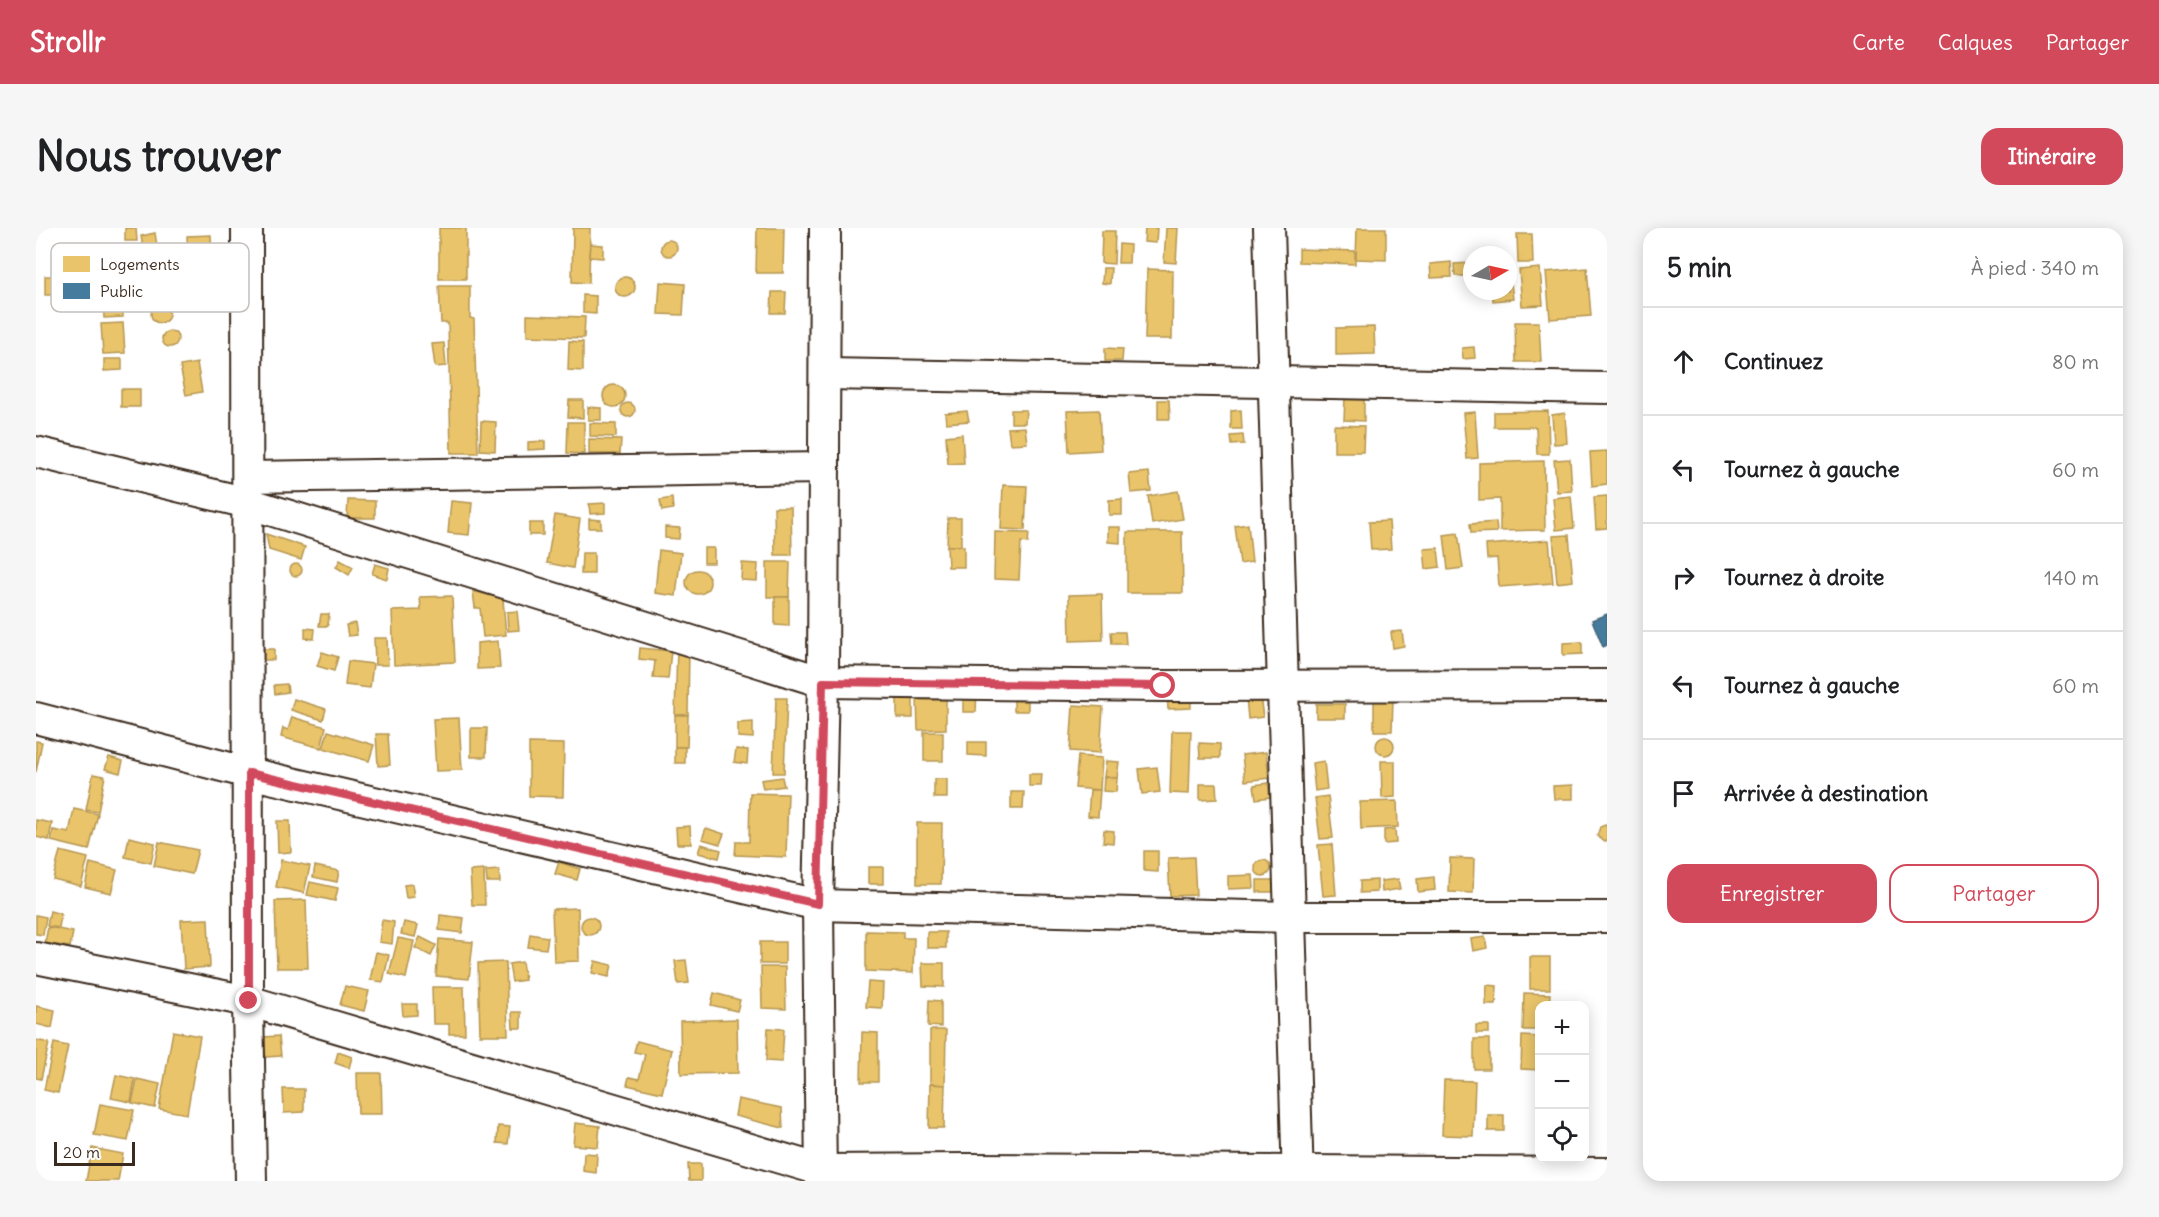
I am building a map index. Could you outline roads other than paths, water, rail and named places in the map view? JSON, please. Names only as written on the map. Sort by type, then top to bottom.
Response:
[{"type":"street","points":[[247,228],[247,243]]},
{"type":"street","points":[[821,1175],[818,904],[823,682],[825,228]]},
{"type":"street","points":[[1269,228],[1298,1176]]},
{"type":"street","points":[[247,312],[251,1181]]},
{"type":"street","points":[[825,374],[1607,388]]},
{"type":"street","points":[[36,452],[248,490],[823,682],[1283,686],[1607,685]]},
{"type":"street","points":[[248,490],[824,468]]},
{"type":"street","points":[[36,718],[249,773],[818,904],[1290,917],[1607,917]]},
{"type":"street","points":[[36,958],[249,1001],[821,1175],[1298,1176],[1607,1173]]}]
